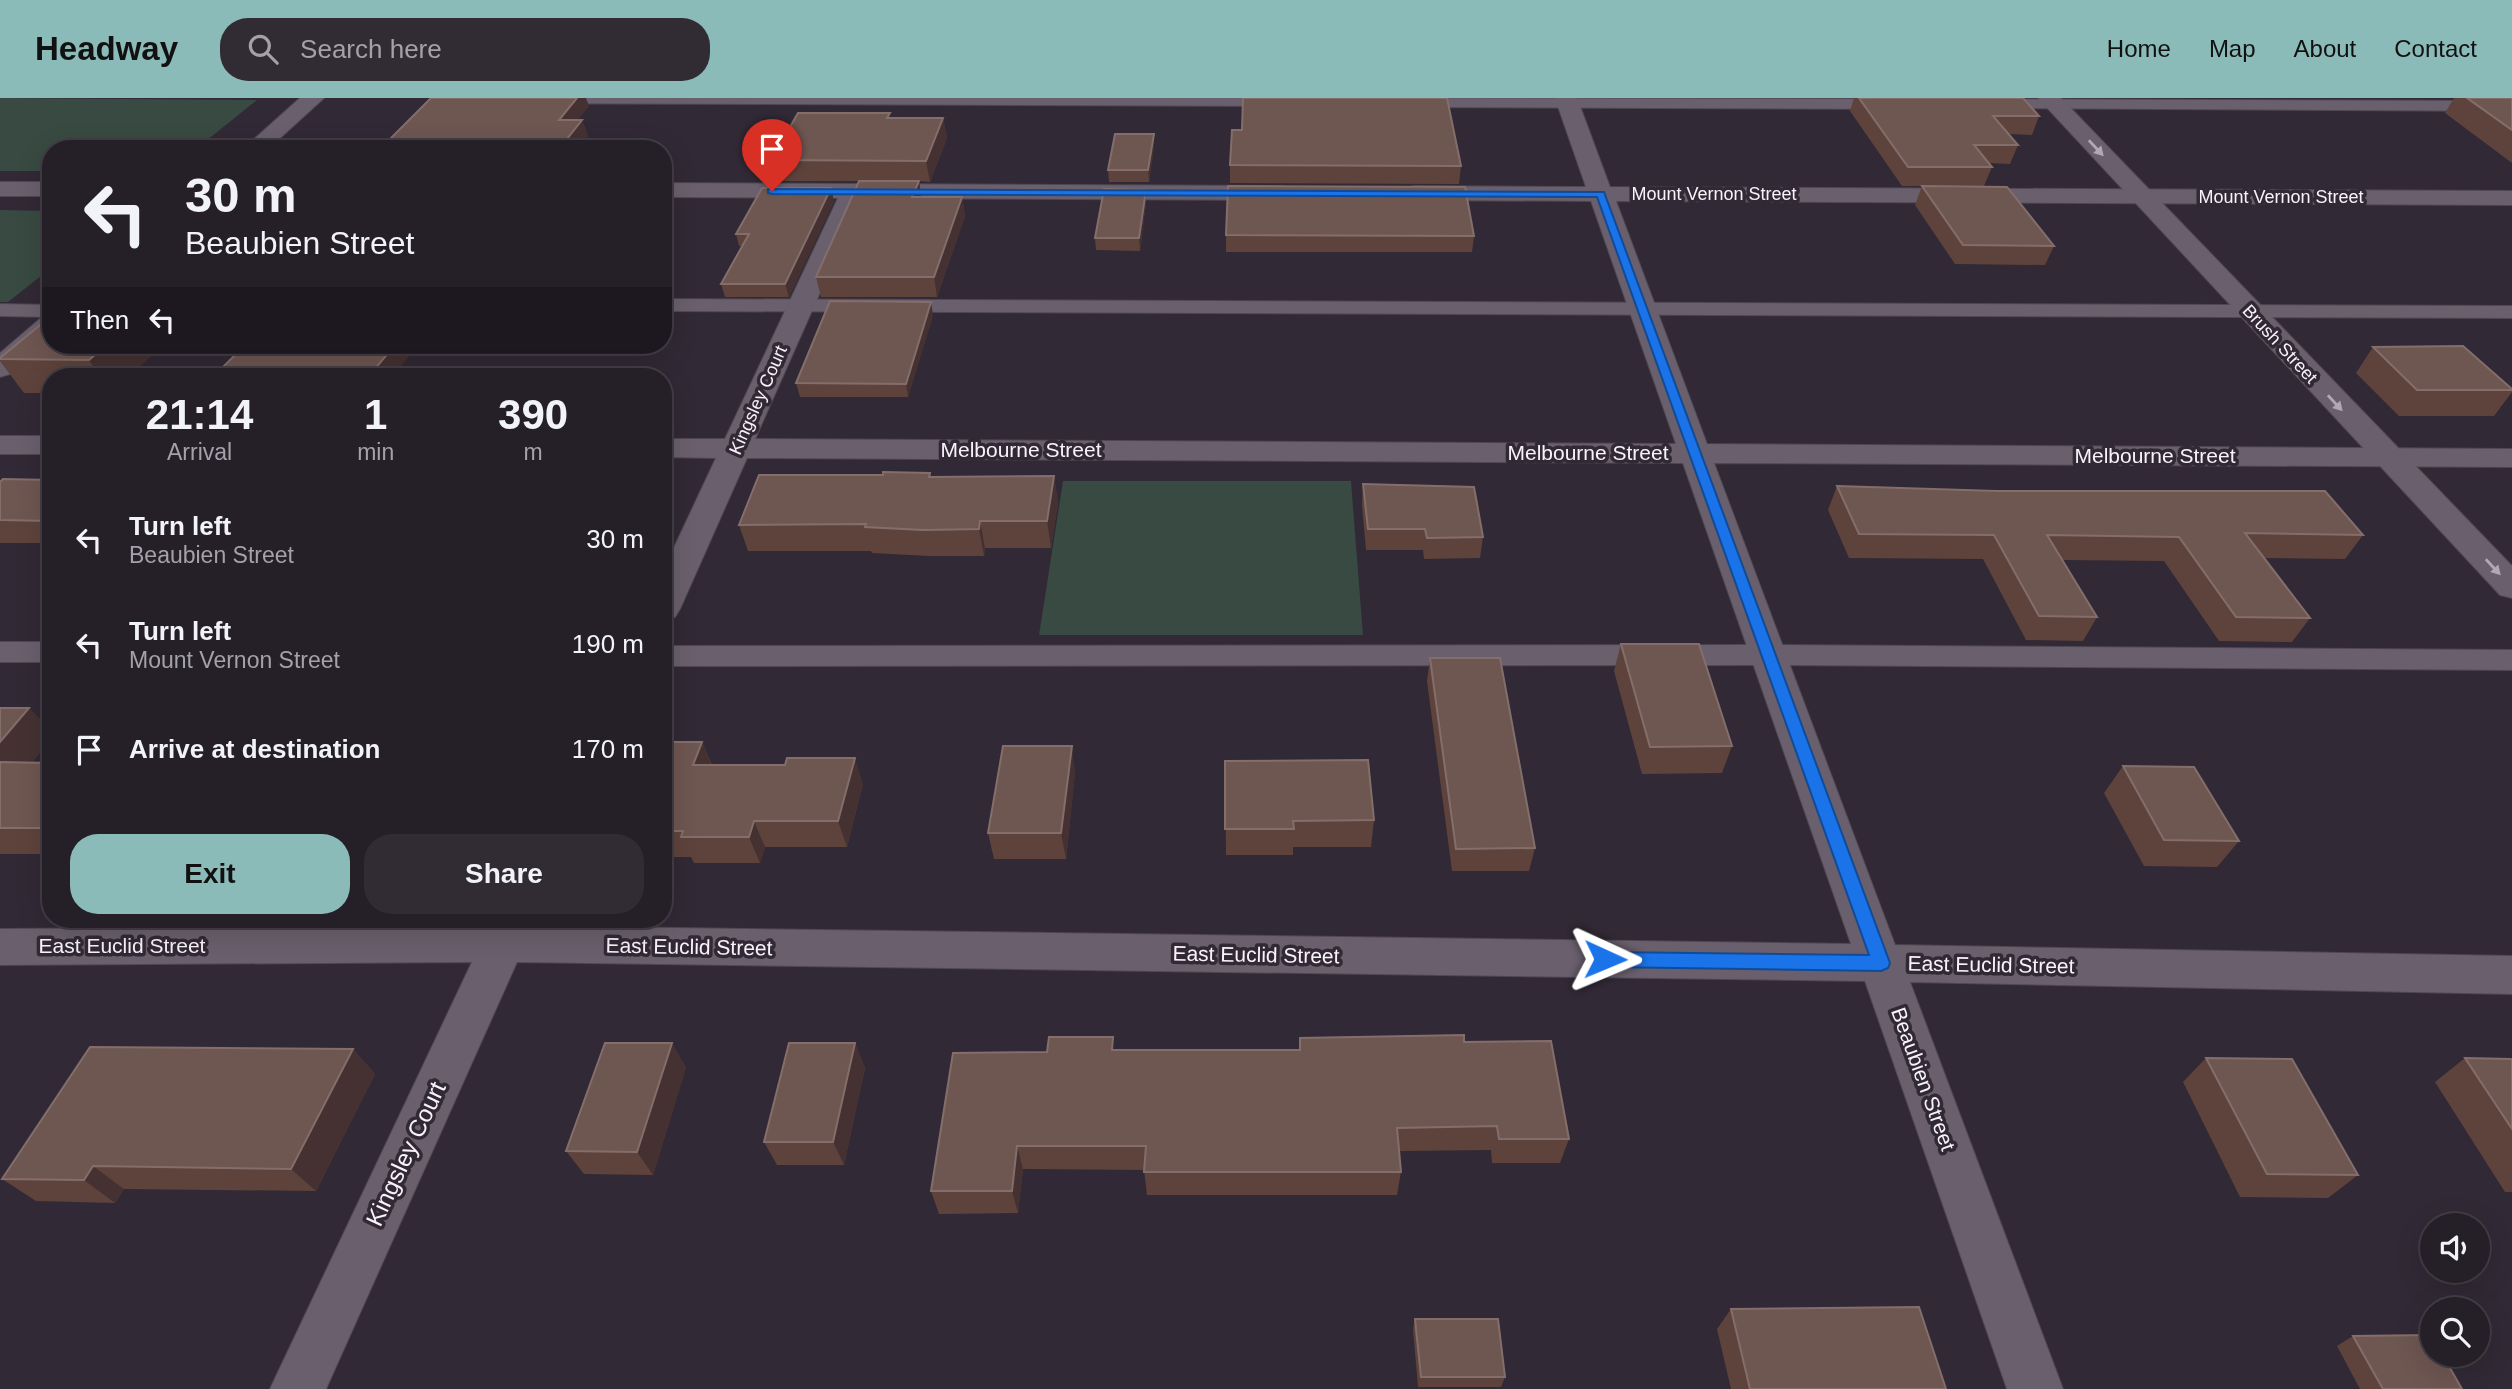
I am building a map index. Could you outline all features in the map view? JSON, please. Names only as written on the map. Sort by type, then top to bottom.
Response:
[{"type":"street","points":[[264,140],[313,98]]},
{"type":"street","name":"Beaubien Street","points":[[1567,100],[2035,1389]]},
{"type":"street","name":"Brush Street","points":[[2052,101],[2512,587]]},
{"type":"street","points":[[0,189],[42,190]]},
{"type":"street","points":[[672,190],[1300,193]]},
{"type":"street","name":"Kingsley Court","points":[[672,590],[853,191]]},
{"type":"street","name":"Mount Vernon Street","points":[[1394,193],[2512,198]]},
{"type":"street","points":[[0,368],[42,332]]},
{"type":"street","points":[[0,445],[42,445]]},
{"type":"street","name":"Melbourne Street","points":[[672,448],[2512,458]]},
{"type":"street","name":"Kingsley Court","points":[[298,1389],[509,932]]},
{"type":"street","name":"East Euclid Street","points":[[0,947],[509,932],[2512,975]]},
{"type":"lane","points":[[467,98],[1305,101]]},
{"type":"lane","points":[[1389,102],[1567,100],[1913,104]]},
{"type":"lane","points":[[1977,104],[2052,101],[2512,106]]},
{"type":"lane","points":[[672,305],[2512,312]]},
{"type":"lane","points":[[0,310],[42,311]]},
{"type":"lane","points":[[0,652],[42,652]]},
{"type":"lane","points":[[672,656],[1769,655],[2512,660]]},
{"type":"green space","points":[[0,98],[257,100],[207,140],[42,140],[42,171],[0,171]]},
{"type":"green space","points":[[0,210],[42,211],[42,275],[8,302],[0,302]]},
{"type":"green space","points":[[1063,481],[1351,481],[1363,635],[1039,635]]},
{"type":"building","points":[[431,98],[577,98],[559,120],[582,120],[566,140],[389,140]]},
{"type":"building","points":[[1243,98],[1447,98],[1461,166],[1230,165],[1232,130],[1242,130]]},
{"type":"building","points":[[1859,98],[2023,98],[2039,116],[1993,116],[2018,145],[1974,145],[1992,167],[1908,167]]},
{"type":"building","points":[[2467,98],[2512,98],[2512,130]]},
{"type":"building","points":[[798,113],[890,113],[887,118],[943,118],[926,161],[771,160]]},
{"type":"building","points":[[1115,134],[1154,134],[1148,170],[1108,170]]},
{"type":"building","points":[[859,181],[919,181],[912,197],[962,197],[934,277],[816,277]]},
{"type":"building","points":[[1228,186],[1465,187],[1474,236],[1226,235]]},
{"type":"building","points":[[1922,186],[2007,187],[2054,246],[1963,245]]},
{"type":"building","points":[[762,188],[831,188],[785,284],[721,284],[749,234],[736,234]]},
{"type":"building","points":[[1104,189],[1146,190],[1139,238],[1095,238]]},
{"type":"building","points":[[830,301],[931,302],[906,384],[796,383]]},
{"type":"building","points":[[42,323],[42,354],[96,354],[89,360],[0,358]]},
{"type":"building","points":[[2463,346],[2512,390],[2417,390],[2373,347]]},
{"type":"building","points":[[236,354],[387,354],[376,368],[222,368]]},
{"type":"building","points":[[883,472],[930,473],[929,477],[1054,476],[1047,521],[980,521],[979,529],[923,530],[865,527],[866,524],[739,525],[759,475],[883,475]]},
{"type":"building","points":[[3,479],[42,480],[42,521],[0,520],[0,482]]},
{"type":"building","points":[[1363,484],[1474,487],[1483,537],[1427,538],[1425,529],[1368,529]]},
{"type":"building","points":[[1837,486],[1997,491],[2325,491],[2363,535],[2245,533],[2310,618],[2236,617],[2179,537],[2047,535],[2097,617],[2039,616],[1994,535],[1859,534]]},
{"type":"building","points":[[1621,644],[1699,644],[1732,746],[1650,747]]},
{"type":"building","points":[[1430,658],[1500,658],[1535,848],[1456,849]]},
{"type":"building","points":[[0,708],[29,708],[0,742]]},
{"type":"building","points":[[672,742],[702,742],[693,765],[785,765],[787,758],[855,758],[838,821],[754,821],[749,837],[681,837],[683,831],[672,831]]},
{"type":"building","points":[[1003,746],[1072,746],[1061,833],[988,833]]},
{"type":"building","points":[[1368,760],[1374,820],[1293,821],[1294,829],[1225,829],[1225,761]]},
{"type":"building","points":[[0,762],[42,763],[42,828],[0,828]]},
{"type":"building","points":[[2123,766],[2194,767],[2239,841],[2164,840]]},
{"type":"building","points":[[1464,1035],[1464,1042],[1551,1041],[1569,1139],[1499,1139],[1497,1126],[1397,1128],[1401,1172],[1144,1172],[1146,1146],[1017,1146],[1012,1191],[931,1191],[953,1053],[1047,1052],[1049,1037],[1113,1037],[1112,1050],[1300,1050],[1300,1038]]},
{"type":"building","points":[[605,1043],[672,1043],[637,1152],[566,1151]]},
{"type":"building","points":[[789,1043],[855,1043],[833,1142],[764,1142]]},
{"type":"building","points":[[90,1047],[353,1049],[291,1169],[93,1166],[84,1180],[2,1179]]},
{"type":"building","points":[[2206,1058],[2292,1059],[2358,1175],[2267,1174]]},
{"type":"building","points":[[2465,1058],[2512,1059],[2512,1129]]},
{"type":"building","points":[[1919,1307],[1946,1389],[1750,1389],[1731,1309]]},
{"type":"building","points":[[1415,1319],[1498,1319],[1505,1377],[1421,1377]]},
{"type":"building","points":[[2420,1335],[2420,1367],[2449,1367],[2462,1389],[2383,1389],[2353,1336]]},
{"type":"route","points":[[772,191],[1601,194],[1881,963],[1605,959]]}]
